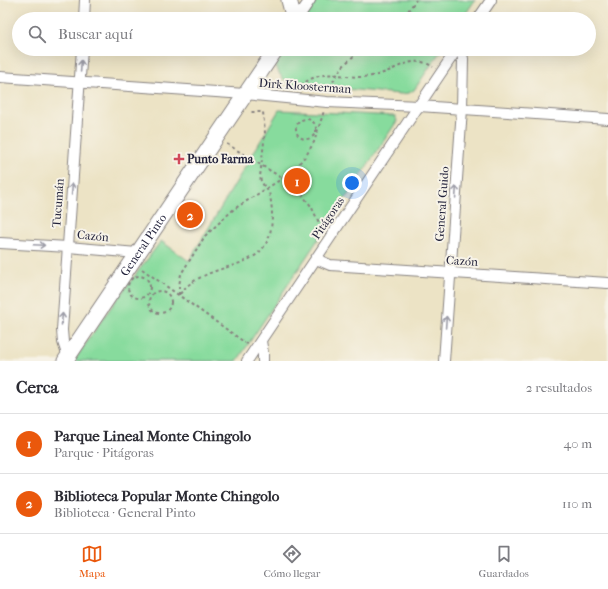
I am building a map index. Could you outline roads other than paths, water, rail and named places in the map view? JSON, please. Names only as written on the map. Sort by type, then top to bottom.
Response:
[{"type":"main road","points":[[289,0],[293,12]]},
{"type":"main road","name":"General Pinto","points":[[66,359],[271,56]]},
{"type":"street","points":[[84,12],[85,0]]},
{"type":"street","points":[[301,12],[310,0]]},
{"type":"street","points":[[483,12],[491,0]]},
{"type":"street","name":"Tucumán","points":[[66,359],[62,330],[82,56]]},
{"type":"street","name":"Pitágoras","points":[[247,361],[452,56]]},
{"type":"street","name":"General Guido","points":[[444,361],[462,109],[463,56]]},
{"type":"street","name":"Dirk Kloosterman","points":[[0,77],[245,94],[290,94],[327,102],[419,106],[608,119]]},
{"type":"street","name":"Cazón","points":[[0,243],[68,247],[134,257]]},
{"type":"street","name":"Cazón","points":[[316,260],[330,265],[608,283]]},
{"type":"street","points":[[258,345],[264,353],[263,361]]},
{"type":"place","name":"Punto Farma","points":[[179,159]]},
{"type":"place","name":"Parque Lineal Monte Chingolo","points":[[297,181]]},
{"type":"place","name":"Biblioteca Popular Monte Chingolo","points":[[190,215]]}]
